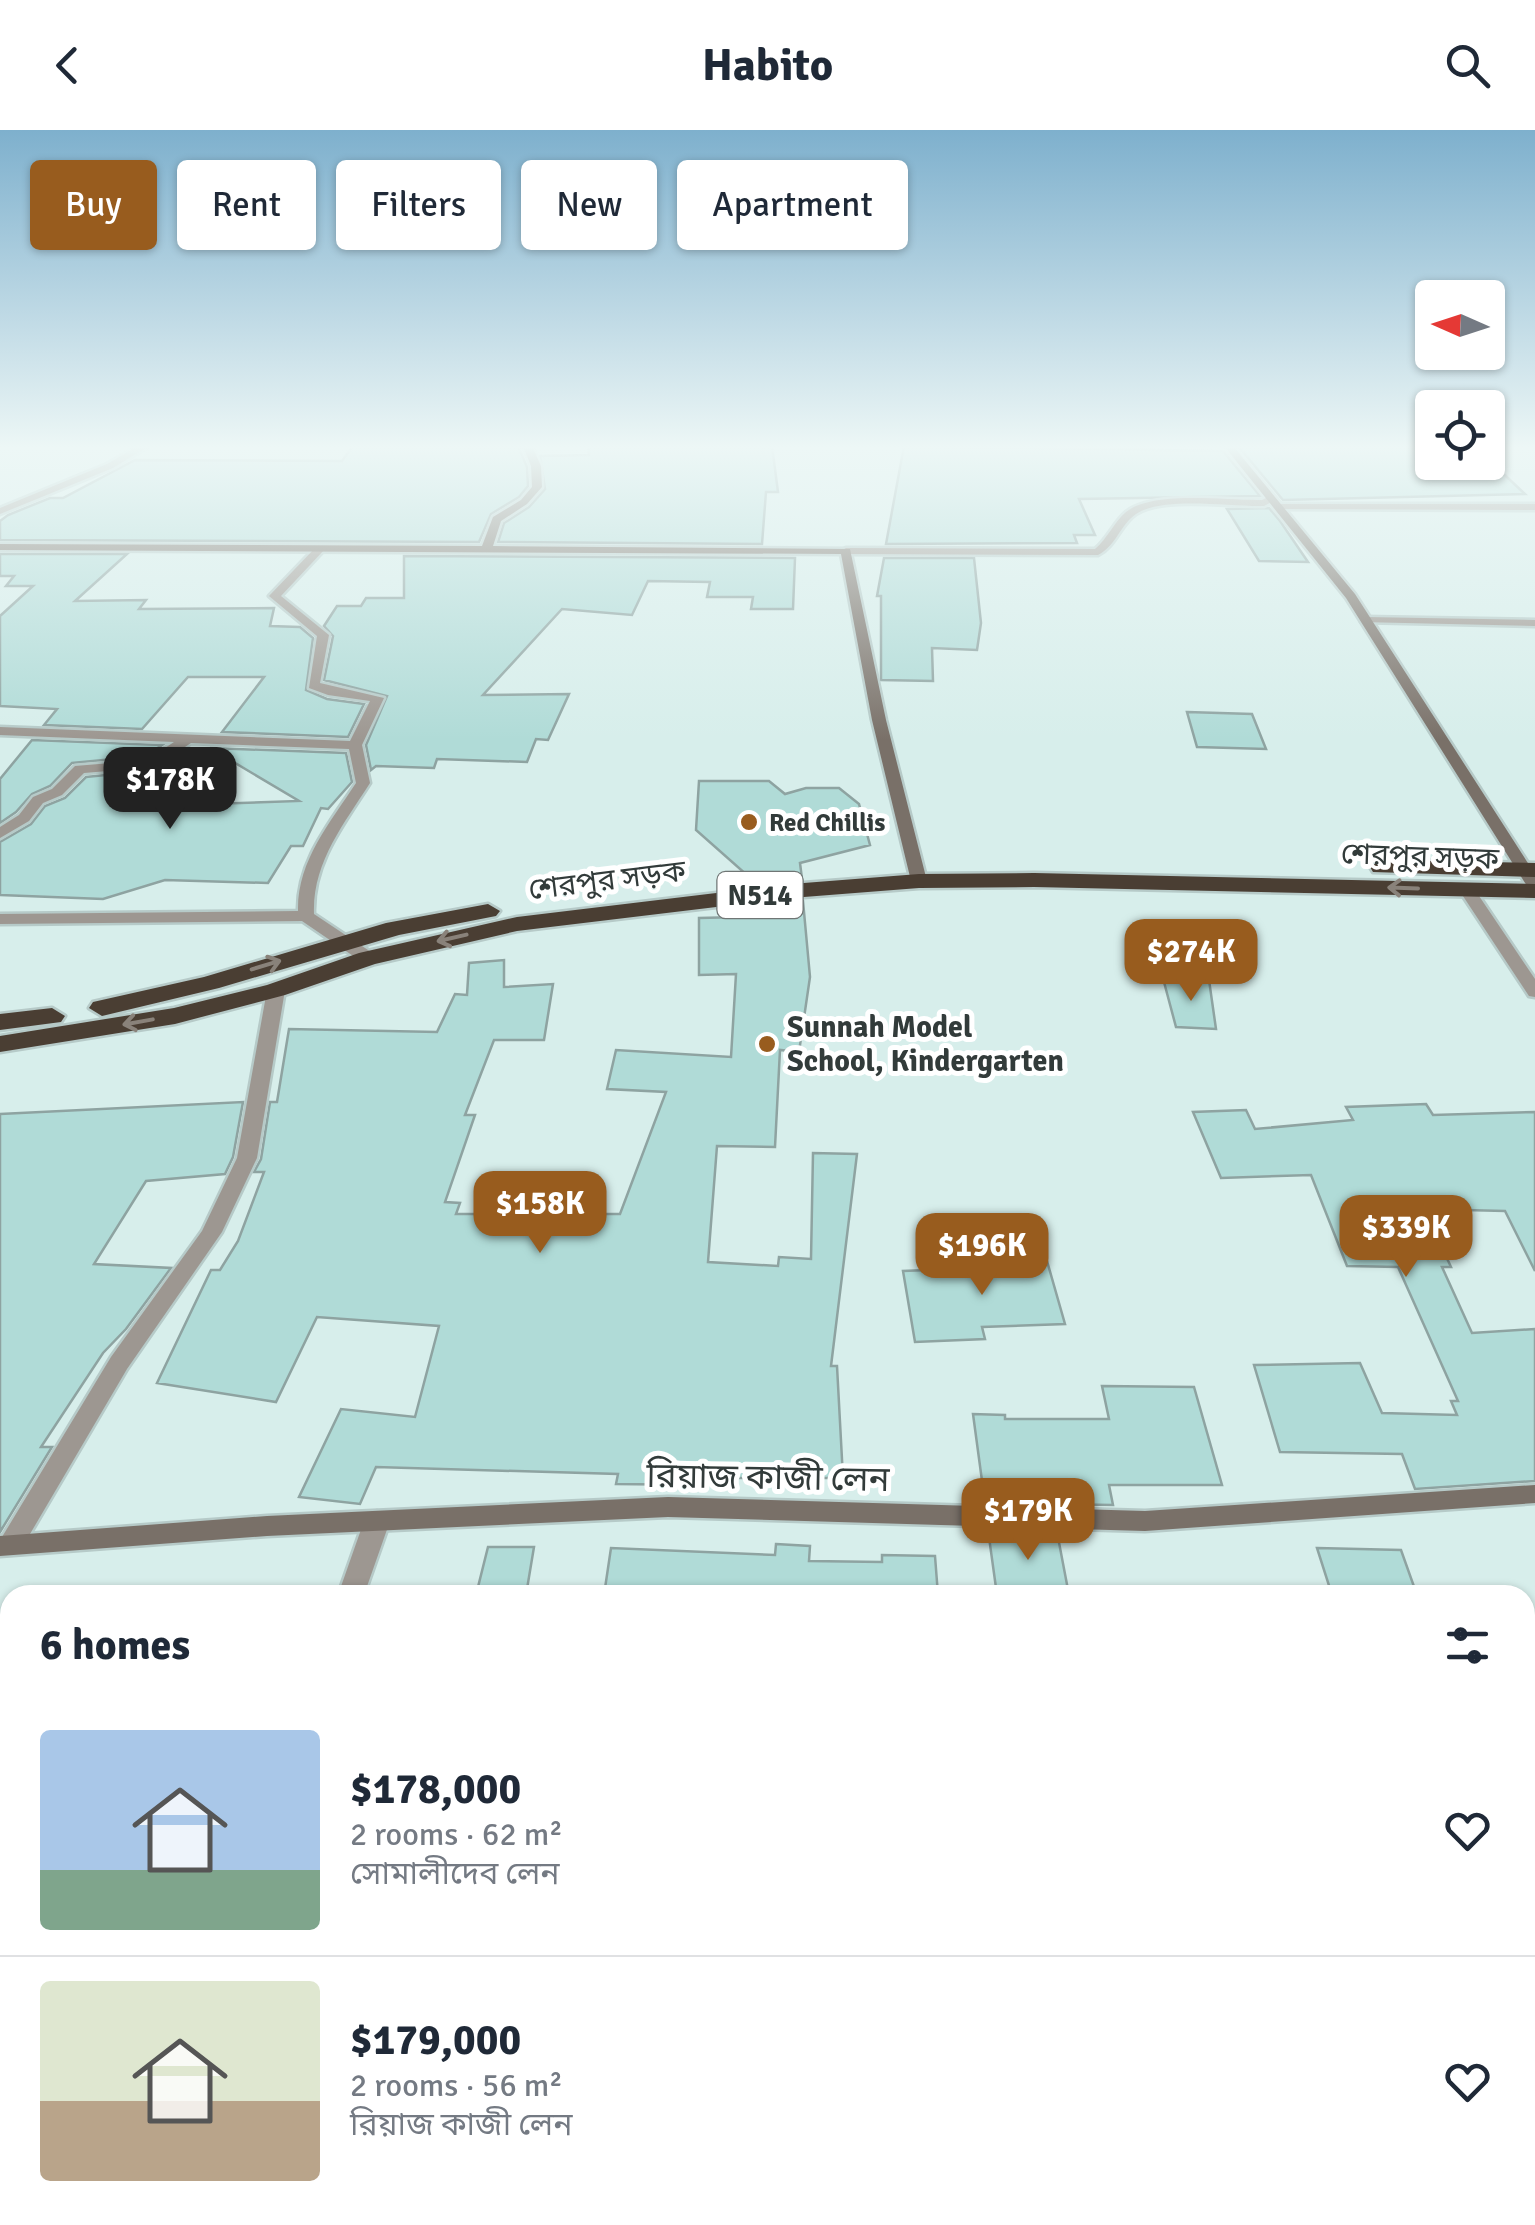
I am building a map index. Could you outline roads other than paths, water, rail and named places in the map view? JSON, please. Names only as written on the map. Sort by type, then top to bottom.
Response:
[{"type":"highway","name":"শেরপুর সড়ক","points":[[0,1044],[175,1016],[276,990],[368,958],[499,928],[916,872],[1064,861],[1532,879]]},
{"type":"highway","name":"শেরপুর সড়ক","points":[[0,1022],[165,995],[342,942],[438,919],[786,872],[916,872],[1467,890],[1532,879]]},
{"type":"street","points":[[486,550],[488,544]]},
{"type":"street","points":[[0,548],[1098,552],[1107,544]]},
{"type":"street","points":[[1307,544],[1365,620],[1532,879]]},
{"type":"street","points":[[306,916],[303,894],[309,871],[363,783],[355,746],[378,698],[313,685],[322,635],[275,596],[280,586],[320,548]]},
{"type":"street","points":[[846,551],[879,720],[916,872]]},
{"type":"street","points":[[1365,620],[1535,624]]},
{"type":"street","points":[[0,731],[355,746]]},
{"type":"street","points":[[0,834],[24,818],[38,800],[58,792],[80,768],[150,764],[189,738]]},
{"type":"street","points":[[1467,890],[1535,992]]},
{"type":"street","points":[[0,919],[306,916],[368,958]]},
{"type":"street","points":[[5,1545],[120,1364],[212,1232],[246,1158],[276,990]]},
{"type":"street","name":"রিয়াজ কাজী লেন","points":[[5,1545],[377,1521],[668,1508],[1145,1522],[1534,1498]]},
{"type":"street","points":[[355,1585],[377,1521]]},
{"type":"place","name":"Red Chillis","points":[[749,822]]},
{"type":"place","name":"Sunnah Model School, Kindergarten","points":[[767,1044]]}]
